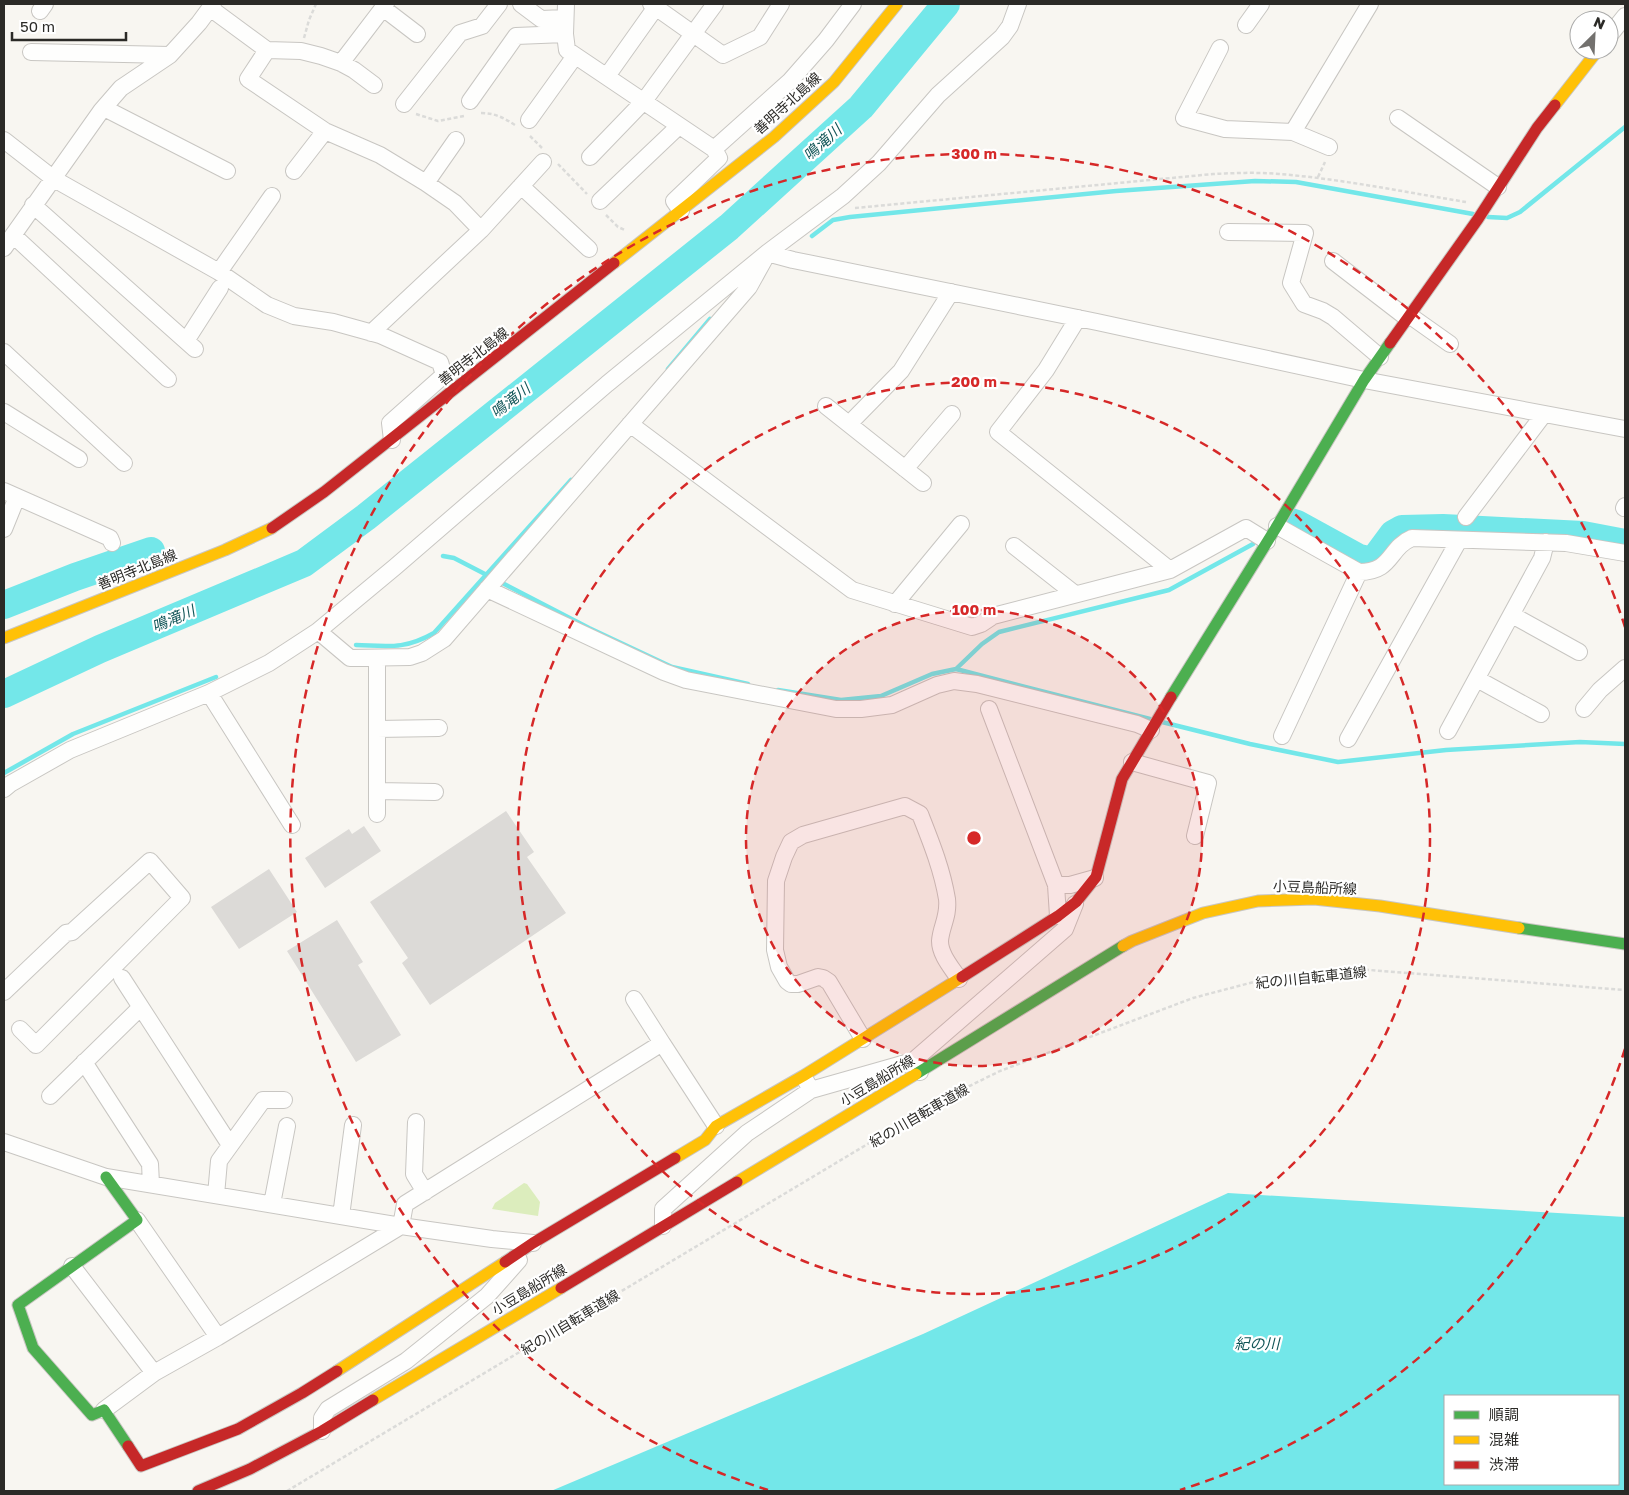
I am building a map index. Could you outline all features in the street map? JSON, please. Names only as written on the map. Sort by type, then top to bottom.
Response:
[{"type":"main road","name":"善明寺北島線","points":[[4,637],[224,550],[272,528],[324,492],[774,137],[834,82],[897,4]]},
{"type":"main road","points":[[106,1177],[136,1220],[18,1305],[33,1348],[92,1415],[104,1410],[141,1466],[238,1429],[302,1393],[533,1243],[705,1140],[716,1126],[807,1083],[864,1039],[1058,916],[1076,902],[1096,878],[1122,779],[1364,380],[1483,211],[1537,128],[1590,60]]},
{"type":"main road","name":"小豆島船所線","points":[[198,1491],[250,1469],[322,1431],[663,1226],[916,1066],[1132,941],[1203,913],[1258,901],[1314,899],[1380,906],[1625,944]]},
{"type":"street","points":[[404,104],[460,33],[482,26],[500,4]]},
{"type":"street","points":[[521,4],[541,18],[566,11],[565,34],[567,50],[714,149],[719,158],[674,201],[681,211]]},
{"type":"street","points":[[590,157],[644,101],[715,4]]},
{"type":"street","points":[[607,76],[653,6],[723,55],[760,37],[781,4]]},
{"type":"street","points":[[714,149],[790,81],[826,40],[853,4]]},
{"type":"street","points":[[4,789],[70,750],[209,693],[269,663],[318,631],[395,567],[606,384],[767,253],[843,196],[879,163],[938,95],[1002,37],[1010,26],[1018,4]]},
{"type":"street","points":[[1246,25],[1261,4]]},
{"type":"street","points":[[1293,132],[1370,4]]},
{"type":"street","points":[[168,379],[8,242],[33,205],[120,88],[170,55],[199,23],[211,6],[267,50],[300,51],[340,63],[374,84]]},
{"type":"street","points":[[340,63],[380,7],[417,34]]},
{"type":"street","points":[[470,101],[516,36],[565,34]]},
{"type":"street","points":[[1220,48],[1184,118],[1226,129],[1293,132],[1330,147]]},
{"type":"street","points":[[267,50],[248,79],[325,130],[380,154],[426,183],[455,203],[481,230]]},
{"type":"street","points":[[31,52],[170,55]]},
{"type":"street","points":[[529,120],[575,56]]},
{"type":"street","points":[[104,108],[227,171]]},
{"type":"street","points":[[1398,118],[1498,187]]},
{"type":"street","points":[[600,201],[680,126]]},
{"type":"street","points":[[294,172],[325,130]]},
{"type":"street","points":[[4,140],[54,179],[219,280],[268,305],[294,316],[333,322],[380,335],[440,362],[444,374],[390,423],[392,440]]},
{"type":"street","points":[[426,183],[456,140]]},
{"type":"street","points":[[371,333],[481,230],[543,162]]},
{"type":"street","points":[[522,186],[589,249]]},
{"type":"street","points":[[33,205],[190,346],[219,280],[272,196]]},
{"type":"street","points":[[1228,232],[1305,233],[1291,283],[1304,304],[1333,317],[1380,357]]},
{"type":"street","points":[[767,253],[1364,380],[1625,429]]},
{"type":"street","points":[[318,631],[350,658],[410,657],[422,654],[444,639],[749,287],[767,253]]},
{"type":"street","points":[[1333,261],[1450,344]]},
{"type":"street","points":[[848,424],[901,371],[951,292]]},
{"type":"street","points":[[1078,318],[1046,370],[998,432],[1170,570]]},
{"type":"street","points":[[4,352],[124,463]]},
{"type":"street","points":[[826,406],[923,483]]},
{"type":"street","points":[[4,412],[79,459]]},
{"type":"street","points":[[905,469],[952,414]]},
{"type":"street","points":[[1466,517],[1544,414]]},
{"type":"street","points":[[630,424],[852,590],[972,627],[981,624],[993,616],[1170,570],[1246,528],[1267,542]]},
{"type":"street","points":[[4,529],[10,494],[110,538],[112,543]]},
{"type":"street","points":[[894,604],[961,524]]},
{"type":"street","points":[[1277,526],[1359,572],[1370,572],[1378,569],[1386,563],[1402,544],[1412,538],[1566,543],[1625,553]]},
{"type":"street","points":[[1348,739],[1459,540]]},
{"type":"street","points":[[1448,730],[1542,558],[1546,542]]},
{"type":"street","points":[[1014,546],[1075,594]]},
{"type":"street","points":[[1282,736],[1359,572]]},
{"type":"street","points":[[492,583],[664,672],[686,680],[836,709],[861,709],[892,705],[937,685],[954,681],[977,684],[1152,728]]},
{"type":"street","points":[[1512,615],[1579,652]]},
{"type":"street","points":[[377,658],[377,814]]},
{"type":"street","points":[[1584,709],[1600,690],[1625,668]]},
{"type":"street","points":[[1476,679],[1541,714]]},
{"type":"street","points":[[209,693],[292,825]]},
{"type":"street","points":[[989,709],[1056,885],[1058,916]]},
{"type":"street","points":[[377,729],[439,728]]},
{"type":"street","points":[[1132,762],[1208,783],[1195,836]]},
{"type":"street","points":[[377,791],[436,792]]},
{"type":"street","points":[[864,1039],[829,982],[818,977],[798,984],[791,984],[787,981],[779,967],[775,950],[776,881],[791,842],[803,835],[905,806],[920,814],[938,860],[947,900],[947,914],[940,942],[943,954],[959,979]]},
{"type":"street","points":[[4,992],[66,933],[72,932],[150,861],[182,898],[36,1045],[20,1029]]},
{"type":"street","points":[[1056,885],[1070,886],[1096,878]]},
{"type":"street","points":[[663,1226],[663,1209],[747,1133],[807,1083],[916,1066],[1065,929],[1076,902]]},
{"type":"street","points":[[122,978],[230,1145]]},
{"type":"street","points":[[634,999],[716,1126]]},
{"type":"street","points":[[50,1096],[140,1008]]},
{"type":"street","points":[[104,1410],[154,1373],[401,1226],[405,1204],[662,1042]]},
{"type":"street","points":[[84,1062],[150,1164],[151,1184]]},
{"type":"street","points":[[216,1195],[219,1162],[230,1145],[263,1100],[284,1100]]},
{"type":"street","points":[[416,1122],[414,1174],[425,1192]]},
{"type":"street","points":[[341,1216],[353,1125]]},
{"type":"street","points":[[272,1204],[287,1126]]},
{"type":"street","points":[[4,1142],[106,1177],[401,1226],[533,1243]]},
{"type":"street","points":[[136,1220],[218,1336]]},
{"type":"street","points":[[322,1431],[322,1418],[328,1409],[406,1360],[487,1296],[533,1243]]},
{"type":"street","points":[[72,1266],[154,1373]]},
{"type":"path","points":[[300,51],[316,4]]},
{"type":"path","points":[[829,207],[839,209],[1204,174],[1245,173],[1317,178],[1483,211]]},
{"type":"path","name":"紀の川自転車道線","points":[[287,1491],[943,1099],[1000,1071],[1193,998],[1265,979],[1357,969],[1625,990]]},
{"type":"green space","points":[[524,1183],[527,1184],[540,1202],[538,1216],[492,1209],[495,1203]]},
{"type":"water","name":"紀の川","points":[[1228,1193],[1625,1217],[1625,1491],[551,1491],[923,1334]]},
{"type":"building","points":[[506,811],[534,852],[527,857],[566,913],[430,1005],[402,963],[408,958],[370,902]]},
{"type":"building","points":[[364,826],[381,851],[325,888],[305,858],[349,829],[352,834]]},
{"type":"building","points":[[269,869],[297,912],[239,949],[211,907]]},
{"type":"building","points":[[337,920],[363,962],[358,965],[401,1035],[356,1062],[287,951]]},
{"type":"waterway","name":"鳴滝川","points":[[4,694],[100,649],[304,563],[366,517],[729,227],[861,107],[946,4]]},
{"type":"waterway","points":[[1488,217],[1507,218],[1520,212],[1625,127]]},
{"type":"waterway","points":[[812,236],[833,220],[850,217],[1116,191],[1255,181],[1296,182],[1473,214]]},
{"type":"waterway","points":[[668,369],[710,319]]},
{"type":"waterway","points":[[356,645],[405,645],[434,633],[571,480]]},
{"type":"waterway","points":[[1291,522],[1359,558],[1368,560],[1376,557],[1393,534],[1402,529],[1443,528],[1583,535],[1625,543]]},
{"type":"waterway","points":[[956,669],[982,644],[999,632],[1169,590],[1253,544]]},
{"type":"waterway","points":[[4,605],[75,577],[151,551]]},
{"type":"waterway","points":[[443,556],[454,558],[589,628],[672,667],[748,684]]},
{"type":"waterway","points":[[778,690],[841,700],[881,696],[932,674],[956,669],[1150,719]]},
{"type":"waterway","points":[[4,773],[73,734],[216,677]]},
{"type":"waterway","points":[[1162,722],[1250,744],[1338,762],[1446,750],[1580,742],[1625,744]]},
{"type":"traffic: fast","points":[[1171,697],[1277,526],[1364,380],[1390,343]]},
{"type":"traffic: fast","points":[[1519,928],[1625,944]]},
{"type":"traffic: fast","points":[[916,1074],[1123,946]]},
{"type":"traffic: fast","points":[[106,1177],[137,1220],[18,1305],[33,1348],[92,1415],[104,1410],[128,1446]]},
{"type":"traffic: slow","points":[[614,263],[774,137],[834,82],[897,4]]},
{"type":"traffic: slow","points":[[1555,105],[1590,60]]},
{"type":"traffic: slow","points":[[4,638],[225,550],[272,528]]},
{"type":"traffic: slow","points":[[1123,946],[1203,913],[1258,901],[1314,899],[1380,906],[1519,928]]},
{"type":"traffic: slow","points":[[675,1158],[705,1140],[716,1126],[803,1076],[962,977]]},
{"type":"traffic: slow","points":[[737,1182],[916,1074]]},
{"type":"traffic: slow","points":[[337,1371],[505,1262]]},
{"type":"traffic: slow","points":[[373,1400],[561,1288]]},
{"type":"traffic: jam","points":[[1390,343],[1478,219],[1537,128],[1555,105]]},
{"type":"traffic: jam","points":[[272,528],[324,492],[614,263]]},
{"type":"traffic: jam","points":[[962,977],[1058,916],[1076,902],[1096,877],[1122,779],[1171,697]]},
{"type":"traffic: jam","points":[[505,1262],[533,1243],[675,1158]]},
{"type":"traffic: jam","points":[[561,1288],[737,1182]]},
{"type":"traffic: jam","points":[[128,1446],[141,1466],[238,1429],[337,1371]]},
{"type":"traffic: jam","points":[[198,1491],[250,1469],[322,1431],[373,1400]]}]
